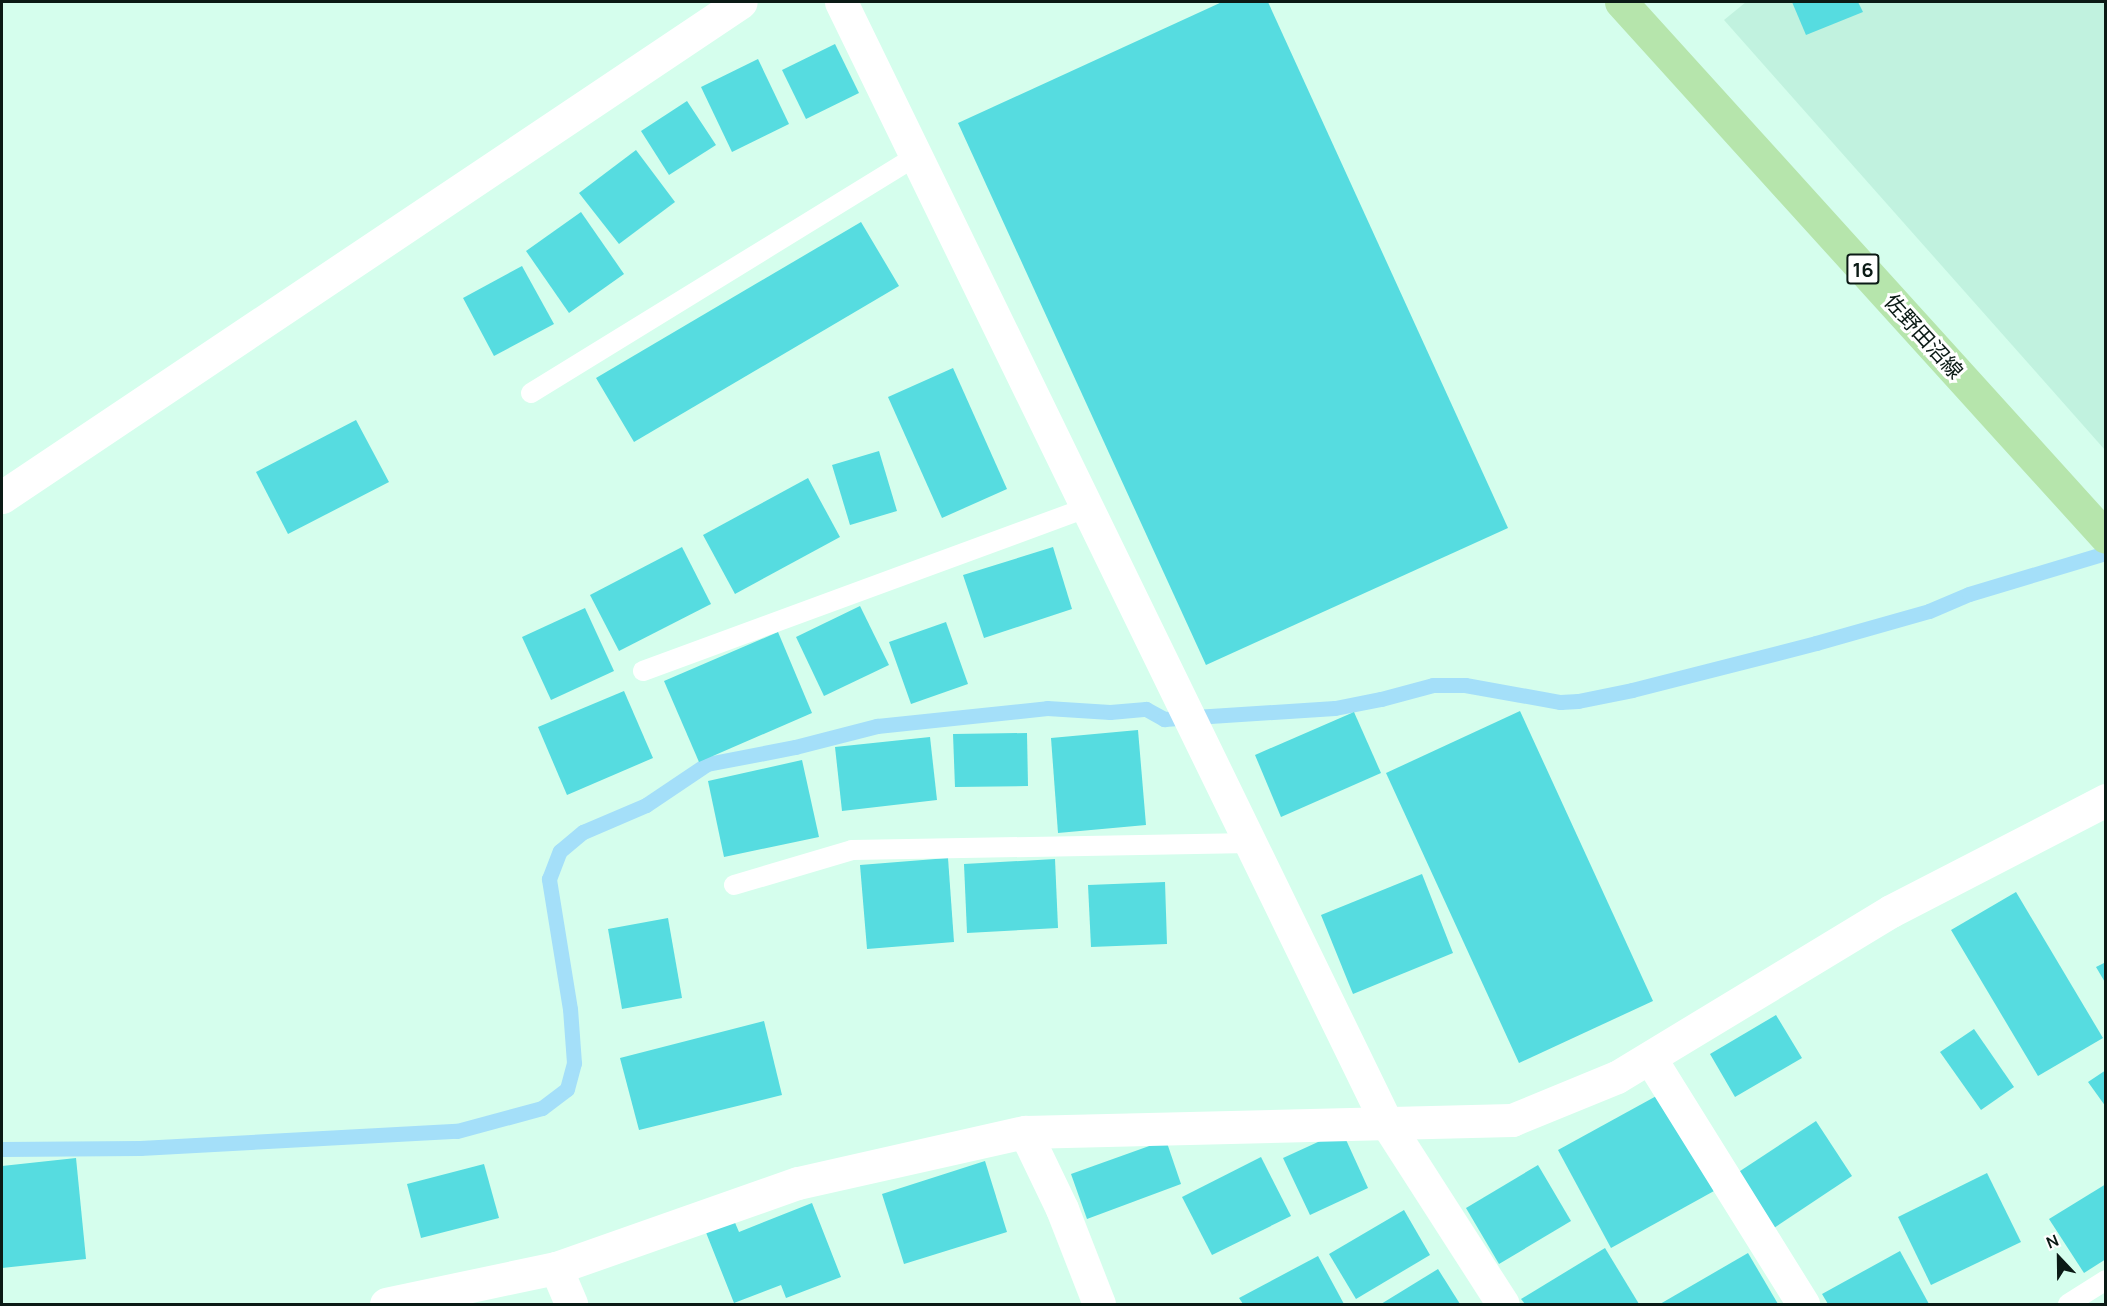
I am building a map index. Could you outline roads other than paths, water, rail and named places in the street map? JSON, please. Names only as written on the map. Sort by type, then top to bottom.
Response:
[{"type":"main road","name":"佐野田沼線","points":[[1621,2],[2106,537]]},
{"type":"street","points":[[2,497],[741,2]]},
{"type":"street","points":[[841,2],[1386,1122],[1503,1305]]},
{"type":"street","points":[[386,1305],[556,1268],[798,1183],[1025,1132],[1512,1120],[1617,1077],[1891,911],[2106,800]]},
{"type":"street","points":[[1650,1058],[1803,1305]]},
{"type":"street","points":[[1025,1132],[1062,1209],[1099,1305]]},
{"type":"street","points":[[556,1268],[570,1305]]},
{"type":"lane","points":[[531,393],[916,156]]},
{"type":"lane","points":[[643,671],[1087,508]]},
{"type":"lane","points":[[734,885],[852,850],[1251,843]]},
{"type":"lane","points":[[2068,1305],[2106,1280]]},
{"type":"waterway","points":[[2,1149],[140,1148],[457,1131],[542,1108],[567,1089],[574,1063],[570,1009],[549,879],[560,851],[583,832],[646,805],[707,764],[795,747],[877,726],[1047,708],[1110,712],[1146,709],[1164,719],[1335,708],[1433,685],[1465,685],[1560,702],[1578,701],[1632,690],[1816,643],[1929,611],[1969,594],[2106,553]]}]
